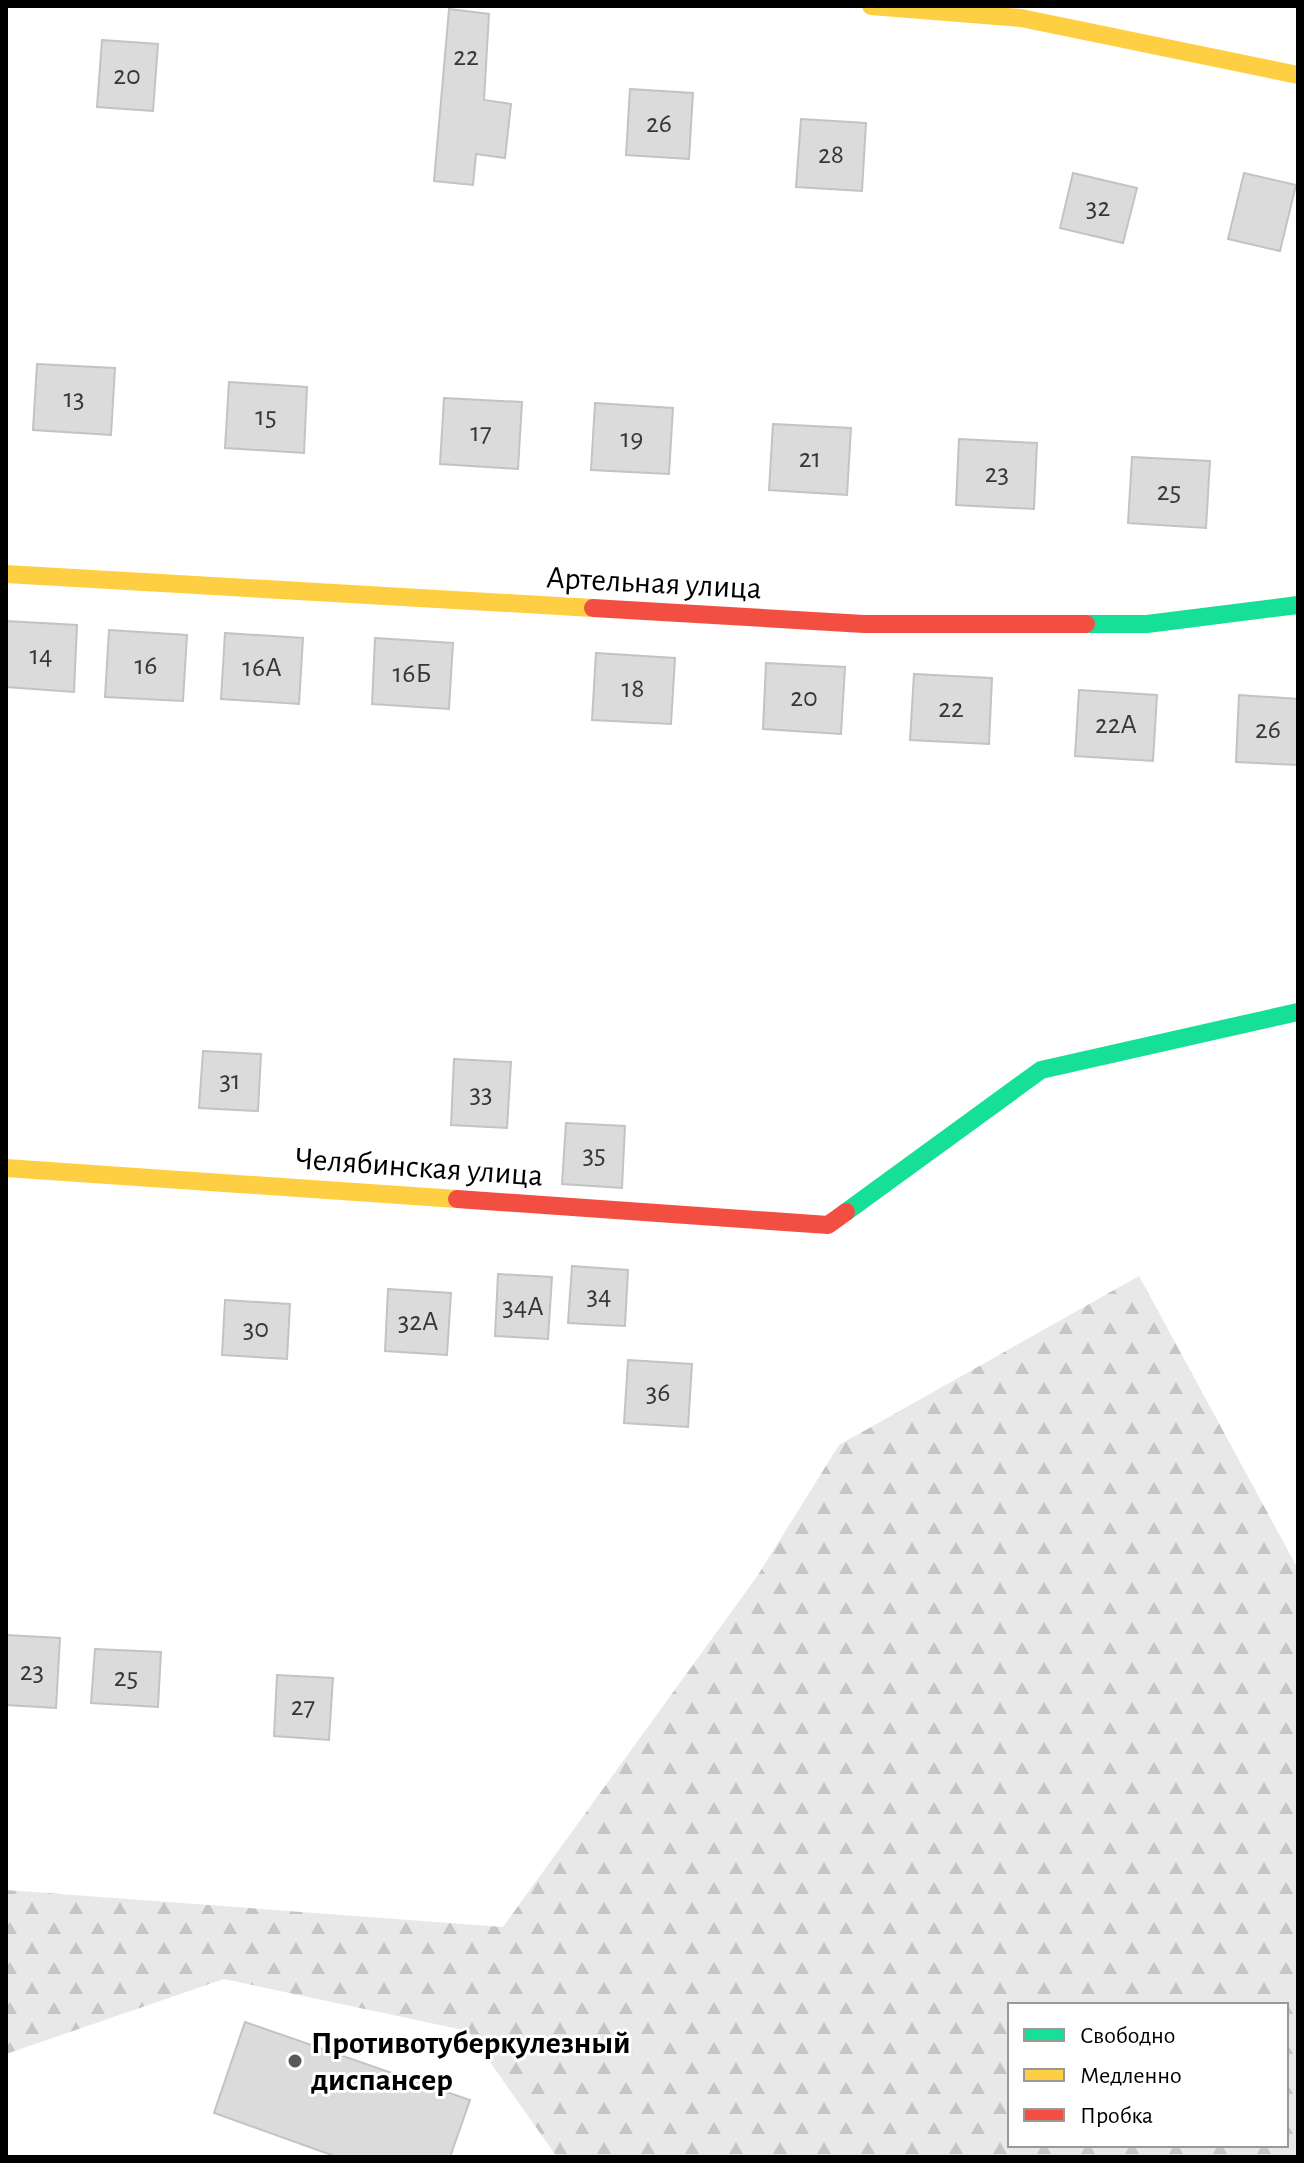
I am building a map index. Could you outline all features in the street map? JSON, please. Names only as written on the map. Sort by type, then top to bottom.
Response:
[{"type":"street","points":[[871,6],[1021,18],[1298,75]]},
{"type":"street","name":"Артельная улица","points":[[6,574],[864,624],[1147,624],[1298,605]]},
{"type":"street","name":"Челябинская улица","points":[[6,1168],[828,1225],[1041,1070],[1298,1012]]},
{"type":"green space","points":[[1139,1276],[1298,1569],[1298,2157],[557,2157],[468,2031],[224,1979],[6,2054],[6,1890],[503,1927],[758,1575],[839,1445]]},
{"type":"building","points":[[449,9],[489,14],[484,100],[511,104],[505,158],[476,154],[473,185],[434,181]]},
{"type":"building","points":[[102,40],[158,44],[153,111],[97,107]]},
{"type":"building","points":[[630,89],[693,93],[689,159],[626,155]]},
{"type":"building","points":[[801,119],[866,123],[862,191],[796,187]]},
{"type":"building","points":[[1073,173],[1137,188],[1123,243],[1060,228]]},
{"type":"building","points":[[1244,173],[1296,185],[1280,251],[1228,239]]},
{"type":"building","points":[[37,364],[115,368],[111,435],[33,430]]},
{"type":"building","points":[[229,382],[307,387],[304,453],[225,448]]},
{"type":"building","points":[[444,398],[522,402],[518,469],[440,464]]},
{"type":"building","points":[[595,403],[673,408],[669,474],[591,470]]},
{"type":"building","points":[[773,424],[851,428],[847,495],[769,490]]},
{"type":"building","points":[[959,439],[1037,443],[1034,509],[956,505]]},
{"type":"building","points":[[1132,457],[1210,461],[1206,528],[1128,523]]},
{"type":"building","points":[[6,621],[77,625],[74,692],[6,687]]},
{"type":"building","points":[[109,630],[187,635],[183,701],[105,697]]},
{"type":"building","points":[[225,633],[303,638],[299,704],[221,699]]},
{"type":"building","points":[[375,638],[453,643],[449,709],[372,704]]},
{"type":"building","points":[[596,653],[675,658],[671,724],[592,720]]},
{"type":"building","points":[[766,663],[845,667],[841,734],[763,729]]},
{"type":"building","points":[[914,674],[992,678],[989,744],[910,740]]},
{"type":"building","points":[[1079,690],[1157,695],[1153,761],[1075,756]]},
{"type":"building","points":[[1239,695],[1298,699],[1298,765],[1236,762]]},
{"type":"building","points":[[203,1051],[261,1054],[258,1111],[199,1108]]},
{"type":"building","points":[[454,1059],[511,1062],[507,1128],[451,1125]]},
{"type":"building","points":[[566,1123],[625,1126],[622,1188],[562,1184]]},
{"type":"building","points":[[572,1266],[628,1270],[625,1326],[568,1323]]},
{"type":"building","points":[[498,1274],[552,1277],[548,1339],[495,1336]]},
{"type":"building","points":[[388,1289],[451,1293],[447,1355],[385,1351]]},
{"type":"building","points":[[225,1300],[290,1304],[287,1359],[222,1355]]},
{"type":"building","points":[[628,1360],[692,1364],[688,1427],[624,1423]]},
{"type":"building","points":[[6,1635],[60,1638],[56,1708],[6,1705]]},
{"type":"building","points":[[95,1649],[161,1652],[158,1707],[91,1703]]},
{"type":"building","points":[[277,1675],[333,1678],[329,1740],[274,1736]]},
{"type":"building","name":"Противотуберкулезный диспансер","points":[[245,2022],[470,2100],[450,2157],[337,2157],[214,2113]]},
{"type":"traffic: fast","points":[[1086,624],[1147,624],[1298,605]]},
{"type":"traffic: fast","points":[[846,1212],[1041,1070],[1298,1012]]},
{"type":"traffic: slow","points":[[871,6],[1021,18],[1298,75]]},
{"type":"traffic: slow","points":[[6,574],[593,608]]},
{"type":"traffic: slow","points":[[6,1168],[457,1199]]},
{"type":"traffic: jam","points":[[593,608],[864,624],[1086,624]]},
{"type":"traffic: jam","points":[[457,1199],[828,1225],[846,1212]]},
{"type":"place","name":"Противотуберкулезный диспансер","points":[[295,2061]]}]
